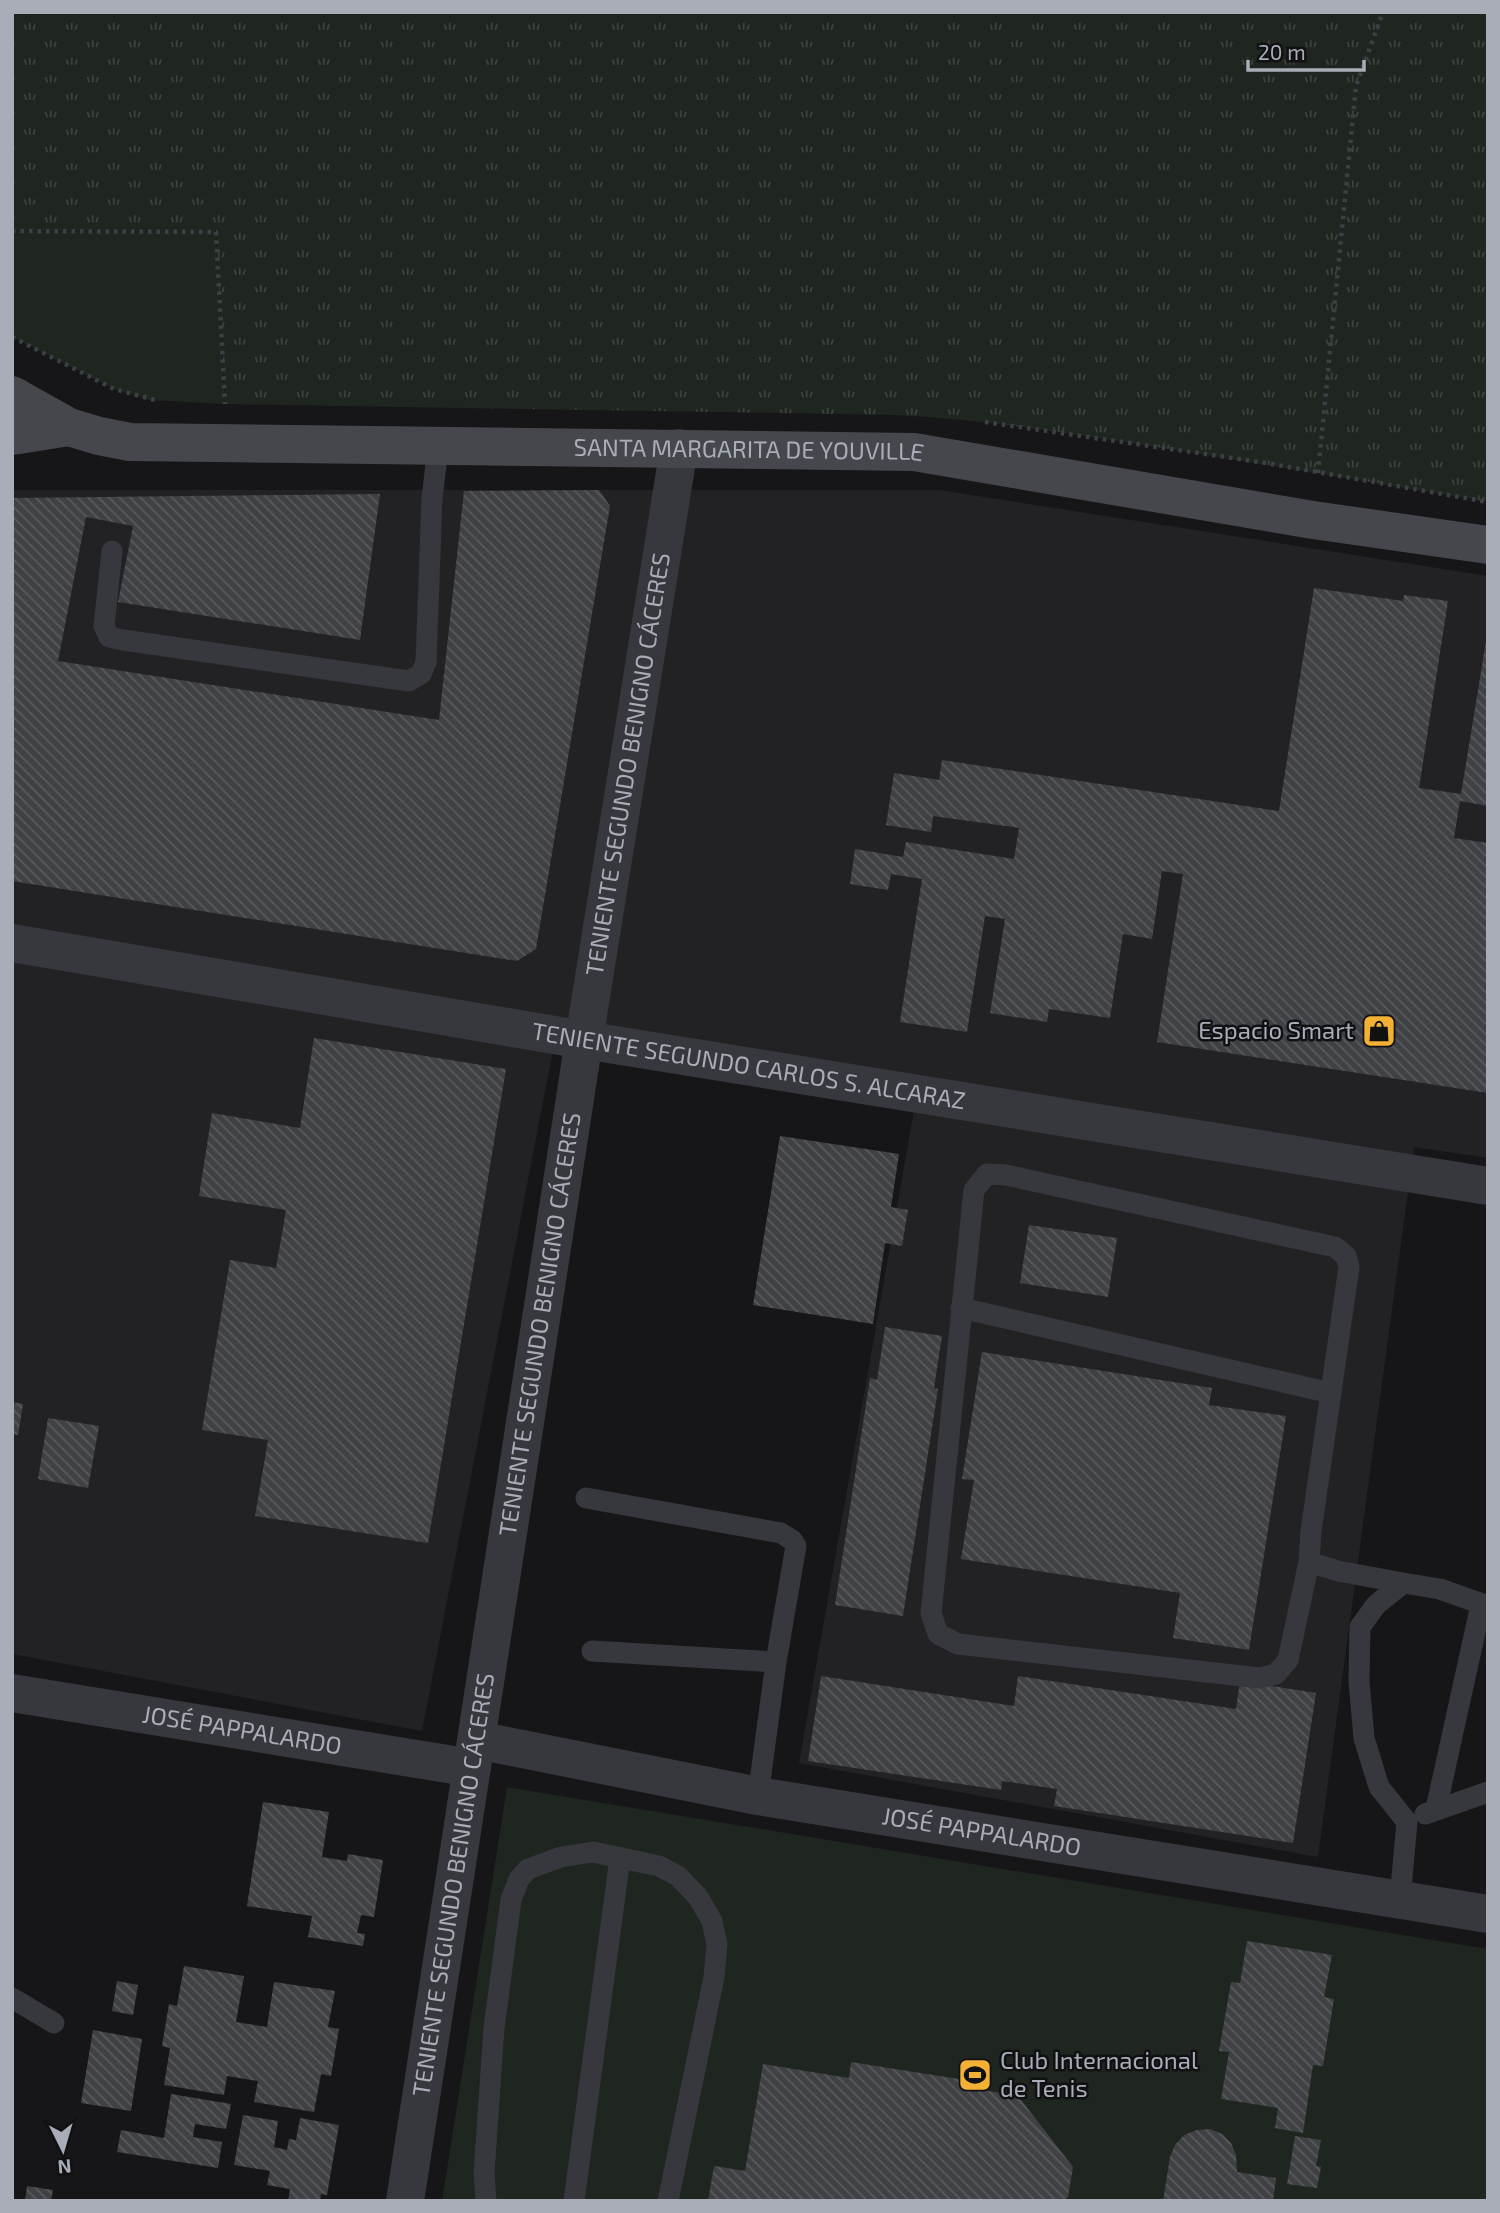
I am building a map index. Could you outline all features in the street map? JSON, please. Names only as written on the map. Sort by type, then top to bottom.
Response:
[{"type":"street","name":"SANTA MARGARITA DE YOUVILLE","points":[[12,395],[69,427],[130,442],[914,452],[1313,520],[1488,545]]},
{"type":"street","points":[[12,436],[69,427]]},
{"type":"street","name":"TENIENTE SEGUNDO BENIGNO CÁCERES","points":[[405,2201],[584,1040],[679,448]]},
{"type":"street","name":"TENIENTE SEGUNDO CARLOS S. ALCARAZ","points":[[12,943],[584,1040],[1488,1186]]},
{"type":"street","name":"JOSÉ PAPPALARDO","points":[[12,1693],[475,1754],[758,1796],[1488,1914]]},
{"type":"lane","points":[[112,551],[103,625],[108,637],[409,681],[421,674],[426,662],[432,499],[438,447]]},
{"type":"lane","points":[[987,1174],[1006,1175],[1335,1247],[1346,1256],[1349,1267],[1331,1393],[1309,1562],[1288,1660],[1276,1674],[1260,1678],[958,1644],[938,1634],[931,1613],[961,1308],[974,1190],[987,1174]]},
{"type":"lane","points":[[961,1308],[1331,1393]]},
{"type":"lane","points":[[586,1498],[781,1533],[796,1546],[776,1662],[758,1796]]},
{"type":"lane","points":[[1309,1562],[1338,1571],[1440,1589],[1484,1605],[1436,1809]]},
{"type":"lane","points":[[1400,1899],[1407,1822],[1379,1787],[1364,1738],[1359,1681],[1360,1627],[1376,1605],[1403,1583]]},
{"type":"lane","points":[[592,1651],[776,1662]]},
{"type":"lane","points":[[1407,1822],[1436,1809],[1488,1792]]},
{"type":"lane","points":[[486,2201],[484,2173],[494,2028],[511,1900],[519,1879],[528,1869],[561,1857],[593,1852],[659,1866],[678,1876],[698,1898],[712,1921],[717,1944],[714,1976],[668,2201]]},
{"type":"lane","points":[[574,2201],[620,1858]]},
{"type":"lane","points":[[12,1998],[54,2023]]},
{"type":"path","points":[[1318,473],[1356,86],[1383,12]]},
{"type":"path","points":[[12,231],[216,232],[225,404]]},
{"type":"shaded area","points":[[12,490],[940,490],[1488,576],[1488,1158],[1414,1147],[1318,1857],[799,1763],[919,1082],[557,1029],[422,1731],[12,1654]]},
{"type":"green space","points":[[12,12],[1488,12],[1488,502],[1264,464],[955,419],[897,415],[225,404],[216,232],[12,231]]},
{"type":"green space","points":[[12,231],[216,232],[225,404],[149,400],[114,389],[12,337]]},
{"type":"green space","name":"Club Internacional de Tenis","points":[[507,1787],[1488,1949],[1488,2201],[442,2201]]},
{"type":"building","points":[[599,490],[610,506],[536,949],[517,961],[12,881],[12,498],[380,494],[360,640],[118,602],[133,526],[86,517],[58,661],[439,720],[464,491]]},
{"type":"building","points":[[1314,588],[1403,601],[1404,595],[1448,601],[1419,788],[1461,794],[1488,629],[1488,806],[1460,801],[1454,838],[1488,843],[1488,1093],[1157,1042],[1183,874],[1162,871],[1152,939],[1123,934],[1110,1018],[1049,1009],[1047,1022],[990,1013],[1005,919],[985,916],[967,1032],[900,1022],[922,879],[891,874],[888,890],[850,884],[855,849],[903,857],[906,842],[1014,859],[1019,828],[933,816],[931,832],[886,825],[894,773],[939,780],[942,760],[1279,811]]},
{"type":"building","points":[[314,1038],[506,1069],[428,1543],[255,1516],[268,1440],[202,1430],[230,1260],[276,1268],[286,1210],[199,1196],[212,1113],[300,1128]]},
{"type":"building","points":[[780,1136],[899,1154],[891,1207],[908,1210],[902,1246],[885,1243],[873,1324],[753,1305]]},
{"type":"building","points":[[1029,1225],[1117,1238],[1108,1297],[1020,1283]]},
{"type":"building","points":[[885,1327],[942,1336],[934,1388],[938,1389],[903,1616],[835,1605],[870,1378],[877,1380]]},
{"type":"building","points":[[982,1352],[1212,1388],[1209,1405],[1286,1416],[1249,1650],[1173,1638],[1180,1593],[961,1559],[974,1480],[962,1479]]},
{"type":"building","points":[[12,1402],[23,1404],[18,1435],[12,1434]]},
{"type":"building","points":[[48,1418],[99,1426],[88,1488],[38,1479]]},
{"type":"building","points":[[821,1676],[1014,1706],[1018,1676],[1236,1709],[1240,1681],[1316,1693],[1293,1843],[1054,1806],[1057,1789],[1002,1781],[1001,1790],[808,1761]]},
{"type":"building","points":[[263,1802],[329,1812],[322,1857],[347,1861],[348,1854],[383,1860],[374,1917],[361,1915],[357,1933],[365,1934],[363,1946],[308,1937],[312,1916],[247,1906]]},
{"type":"building","points":[[1247,1941],[1332,1955],[1324,1997],[1334,1999],[1323,2066],[1313,2065],[1303,2133],[1275,2128],[1278,2108],[1221,2099],[1229,2052],[1219,2051],[1231,1982],[1240,1983]]},
{"type":"building","points":[[184,1966],[244,1976],[236,2022],[267,2027],[274,1982],[335,1991],[328,2027],[339,2029],[331,2076],[321,2074],[314,2112],[254,2102],[258,2081],[227,2076],[224,2095],[164,2085],[170,2048],[162,2046],[169,2004],[177,2006]]},
{"type":"building","points":[[117,1981],[138,1985],[133,2015],[112,2011]]},
{"type":"building","points":[[93,2030],[142,2039],[131,2111],[81,2103]]},
{"type":"building","points":[[851,2062],[984,2083],[983,2090],[1018,2096],[1073,2167],[1068,2197],[1063,2201],[708,2201],[714,2166],[745,2171],[763,2064],[849,2078]]},
{"type":"building","points":[[171,2094],[231,2104],[226,2129],[195,2124],[193,2137],[222,2142],[218,2168],[117,2152],[121,2130],[164,2138]]},
{"type":"building","points":[[243,2115],[278,2121],[274,2147],[287,2150],[289,2139],[296,2140],[300,2118],[339,2125],[327,2195],[321,2194],[320,2201],[288,2201],[290,2189],[267,2185],[270,2171],[234,2165]]},
{"type":"building","points":[[1210,2129],[1222,2134],[1231,2143],[1236,2155],[1237,2172],[1276,2178],[1273,2201],[1163,2201],[1170,2157],[1175,2145],[1184,2135]]},
{"type":"building","points":[[1295,2136],[1321,2140],[1316,2166],[1321,2167],[1317,2188],[1287,2184]]},
{"type":"building","points":[[27,2186],[53,2190],[51,2201],[25,2201]]},
{"type":"place","name":"Espacio Smart","points":[[1379,1031]]},
{"type":"place","name":"Club Internacional de Tenis","points":[[975,2075]]}]
